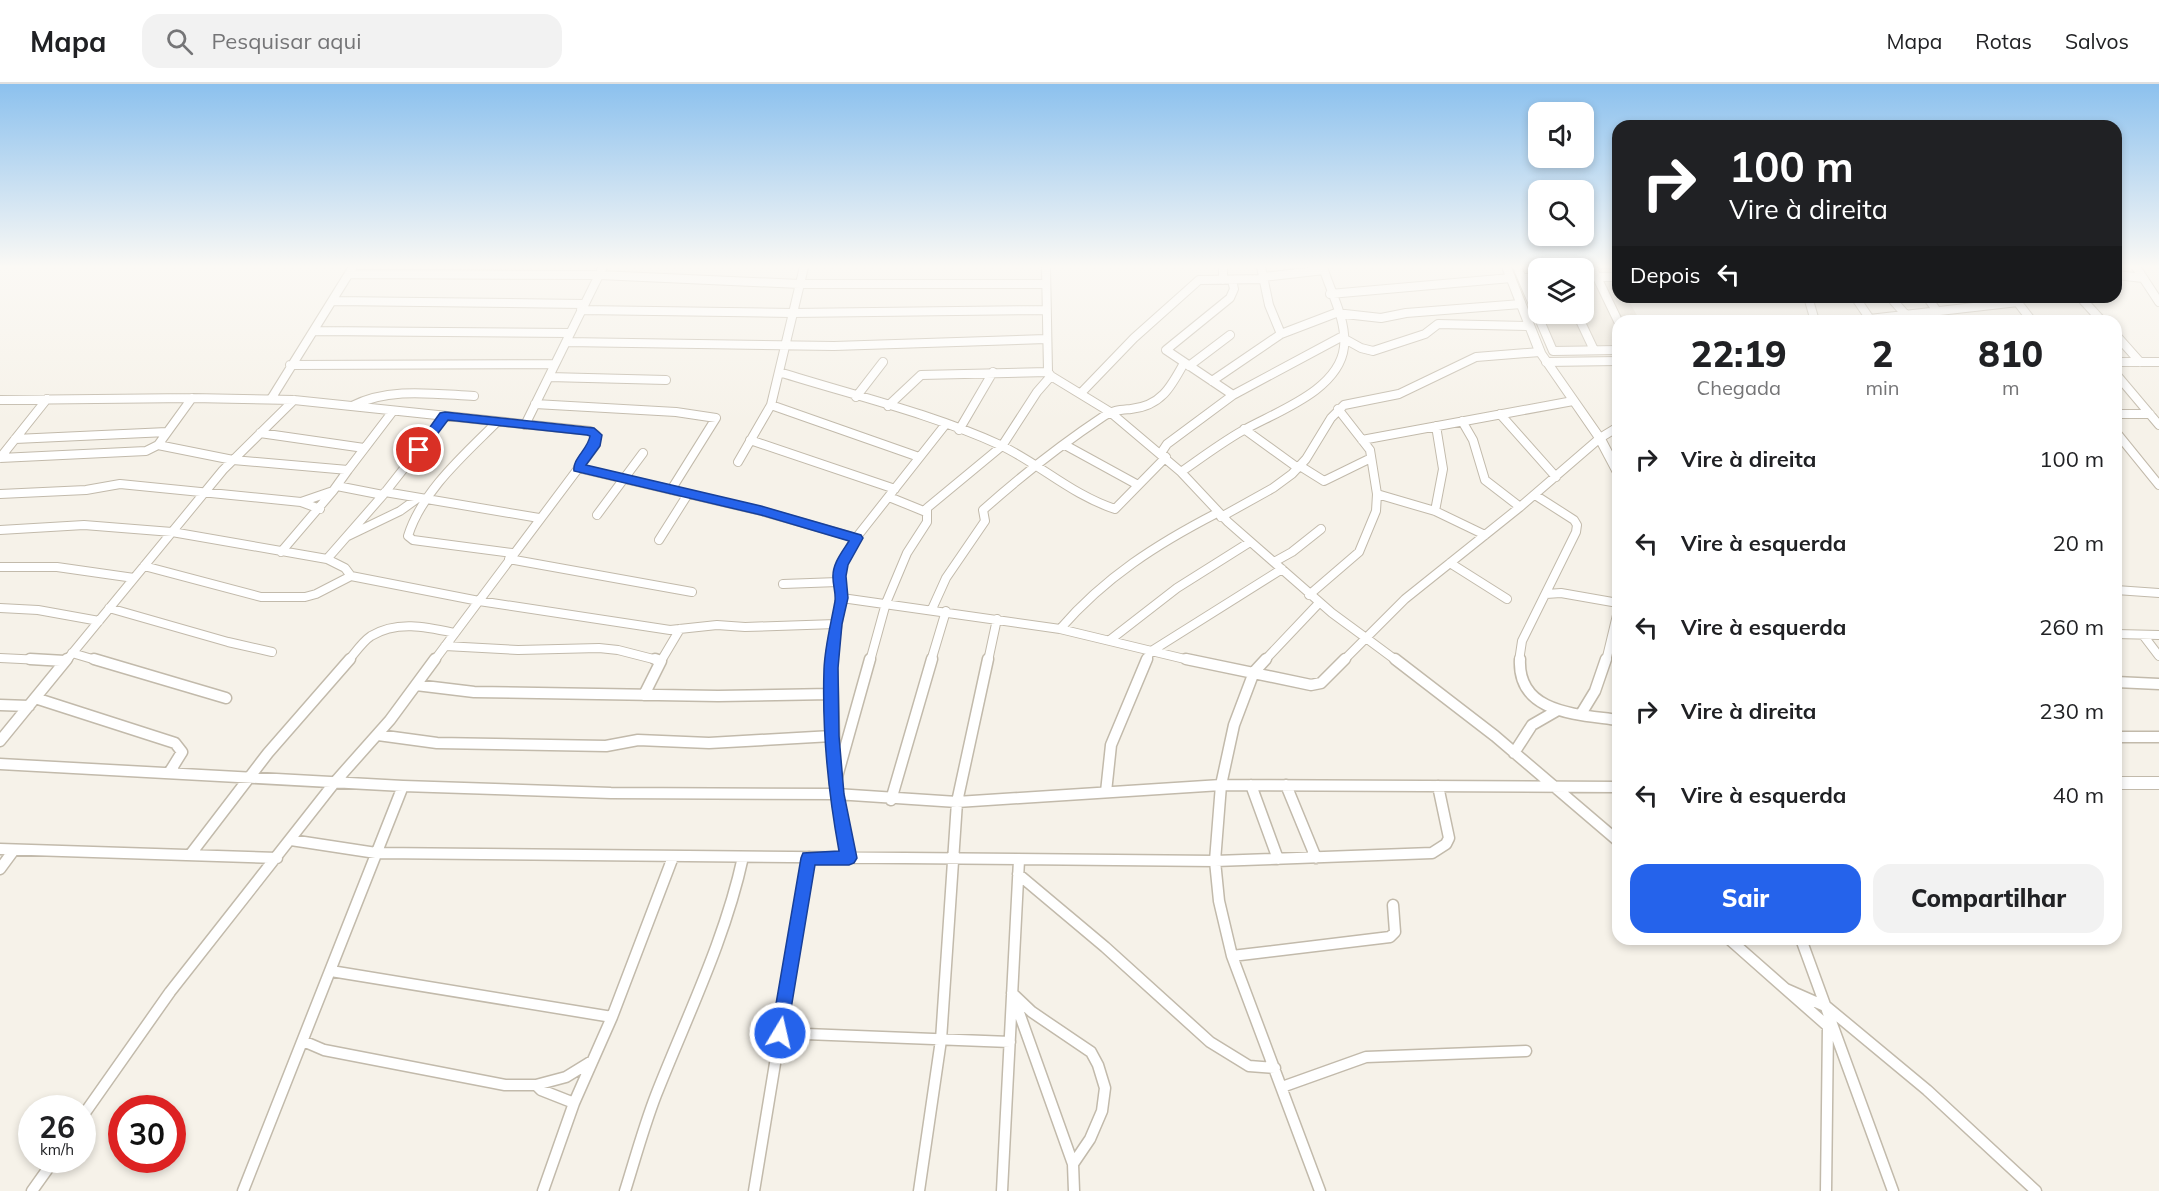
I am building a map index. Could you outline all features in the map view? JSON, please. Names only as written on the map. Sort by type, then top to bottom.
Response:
[{"type":"street","points":[[271,399],[290,365],[322,319]]},
{"type":"street","points":[[525,424],[577,319]]},
{"type":"street","points":[[738,462],[771,405],[791,319]]},
{"type":"street","points":[[836,789],[886,603],[908,553],[927,522],[927,508],[1002,446],[1012,434],[1039,387],[1050,374],[1046,319]]},
{"type":"street","points":[[1081,393],[1155,319]]},
{"type":"street","points":[[1205,319],[1166,350],[1233,395]]},
{"type":"street","points":[[1275,319],[1281,334]]},
{"type":"street","points":[[1212,381],[1281,334],[1319,319]]},
{"type":"street","points":[[1181,472],[1244,429],[1287,408],[1320,386],[1334,373],[1344,348],[1338,319]]},
{"type":"street","points":[[1526,319],[1546,362],[1600,438],[1612,461]]},
{"type":"street","points":[[1539,319],[1553,351],[1612,350]]},
{"type":"street","points":[[1343,337],[1361,348],[1373,351],[1425,334],[1438,324],[1529,326]]},
{"type":"street","points":[[1582,324],[1594,350]]},
{"type":"street","points":[[314,331],[570,333]]},
{"type":"street","points":[[932,609],[946,578],[985,521],[983,510],[1034,467],[1110,412],[1142,408],[1158,402],[1187,364],[1230,335]]},
{"type":"street","points":[[779,372],[888,406],[1002,446],[1102,506],[1115,509],[1164,455],[1167,444],[1233,395],[1343,337]]},
{"type":"street","points":[[566,342],[834,346],[1046,339]]},
{"type":"street","points":[[2122,342],[2140,362]]},
{"type":"street","points":[[1060,629],[1075,610],[1123,566],[1168,537],[1219,515],[1283,480],[1299,467],[1338,409],[1351,403],[1399,394],[1476,357],[1540,351]]},
{"type":"street","points":[[1546,362],[1612,361]]},
{"type":"street","points":[[856,397],[883,362]]},
{"type":"street","points":[[2122,362],[2156,362],[2159,370]]},
{"type":"street","points":[[290,365],[555,364]]},
{"type":"street","points":[[958,430],[993,372]]},
{"type":"street","points":[[888,406],[921,375],[993,372],[1050,374],[1110,412],[1164,455],[1181,472],[1198,495],[1309,595],[1421,677],[1556,786],[1612,836]]},
{"type":"street","points":[[549,377],[666,380]]},
{"type":"street","points":[[2122,381],[2159,425]]},
{"type":"street","points":[[352,406],[361,400],[383,395],[474,396]]},
{"type":"street","points":[[0,458],[146,452],[158,446],[192,398]]},
{"type":"street","points":[[0,400],[192,398],[294,400],[590,431],[596,435],[594,446],[416,685],[378,735],[335,782],[170,992],[96,1098]]},
{"type":"street","points":[[0,458],[47,399]]},
{"type":"street","points":[[0,741],[205,492],[233,460],[294,400]]},
{"type":"street","points":[[1362,440],[1573,400]]},
{"type":"street","points":[[535,404],[676,412],[716,418],[671,490]]},
{"type":"street","points":[[771,405],[920,457]]},
{"type":"street","points":[[1309,595],[1359,552],[1376,511],[1377,494],[1370,450],[1338,409]]},
{"type":"street","points":[[281,552],[320,509],[393,411]]},
{"type":"street","points":[[1500,414],[1556,477]]},
{"type":"street","points":[[2122,414],[2150,414]]},
{"type":"street","points":[[327,559],[384,493],[445,416]]},
{"type":"street","points":[[1462,421],[1473,441],[1485,480],[1520,507]]},
{"type":"street","points":[[346,537],[422,499],[497,422]]},
{"type":"street","points":[[849,858],[836,789],[832,736],[831,694],[836,624],[842,598],[838,582],[842,565],[856,538],[945,425]]},
{"type":"street","points":[[1435,511],[1444,482],[1443,453],[1436,426]]},
{"type":"street","points":[[1244,429],[1299,467],[1324,481],[1371,458]]},
{"type":"street","points":[[842,598],[1060,629],[1150,652],[1254,672],[1302,684],[1320,683],[1406,599],[1535,495],[1600,438],[1612,431]]},
{"type":"street","points":[[15,440],[167,432]]},
{"type":"street","points":[[260,433],[364,448]]},
{"type":"street","points":[[2122,439],[2159,485]]},
{"type":"street","points":[[750,440],[892,493],[926,512]]},
{"type":"street","points":[[1065,445],[1138,485]]},
{"type":"street","points":[[158,446],[233,460],[348,470]]},
{"type":"street","points":[[597,515],[643,453]]},
{"type":"street","points":[[578,468],[761,511],[856,538]]},
{"type":"street","points":[[0,494],[86,490],[120,484],[301,502],[320,509]]},
{"type":"street","points":[[301,502],[335,489],[384,493],[539,518]]},
{"type":"street","points":[[659,540],[688,494]]},
{"type":"street","points":[[1377,494],[1435,511],[1485,535]]},
{"type":"street","points":[[1535,495],[1574,520],[1577,525],[1576,532],[1522,641],[1519,658],[1521,682],[1528,693],[1558,710],[1612,719]]},
{"type":"street","points":[[422,499],[410,526],[408,536],[413,540],[511,556],[692,592]]},
{"type":"street","points":[[0,530],[84,525],[172,532],[327,559],[345,568],[351,576]]},
{"type":"street","points":[[1274,562],[1292,552],[1321,529]]},
{"type":"street","points":[[1110,640],[1177,588],[1250,542]]},
{"type":"street","points":[[1450,562],[1507,599]]},
{"type":"street","points":[[144,566],[261,597],[305,597],[316,594],[351,576],[479,601],[670,630],[717,625],[745,627],[836,624]]},
{"type":"street","points":[[0,567],[57,567],[134,578]]},
{"type":"street","points":[[1107,792],[1111,745],[1150,652],[1282,569]]},
{"type":"street","points":[[783,584],[838,582]]},
{"type":"street","points":[[2122,591],[2159,594]]},
{"type":"street","points":[[1546,594],[1561,593],[1612,602]]},
{"type":"street","points":[[1319,603],[1254,672],[1234,725],[1221,785],[1215,861],[1219,901],[1232,956],[1320,1191]]},
{"type":"street","points":[[0,608],[38,610],[99,621]]},
{"type":"street","points":[[109,608],[272,652]]},
{"type":"street","points":[[891,800],[946,611]]},
{"type":"street","points":[[919,1191],[941,1040],[957,802],[997,619]]},
{"type":"street","points":[[190,855],[268,753],[369,637],[387,628],[400,625],[455,633]]},
{"type":"street","points":[[644,695],[680,629]]},
{"type":"street","points":[[2122,634],[2159,635]]},
{"type":"street","points":[[1581,714],[1590,702],[1601,677],[1612,635]]},
{"type":"street","points":[[2143,635],[2159,656]]},
{"type":"street","points":[[445,646],[518,650],[599,648],[618,650],[661,661]]},
{"type":"street","points":[[72,653],[226,698]]},
{"type":"street","points":[[0,658],[65,662]]},
{"type":"street","points":[[2122,682],[2159,684]]},
{"type":"street","points":[[416,685],[468,692],[644,695],[831,694]]},
{"type":"street","points":[[0,705],[32,702],[175,743],[182,752],[169,773]]},
{"type":"street","points":[[1514,753],[1532,725],[1558,710]]},
{"type":"street","points":[[378,735],[437,743],[606,746],[638,740],[709,743],[832,736]]},
{"type":"street","points":[[2122,737],[2159,737]]},
{"type":"street","points":[[0,764],[403,786],[611,793],[836,789],[891,800],[957,802],[1221,785],[1612,787]]},
{"type":"street","points":[[2122,783],[2159,783]]},
{"type":"street","points":[[1251,785],[1278,859]]},
{"type":"street","points":[[1286,785],[1316,858]]},
{"type":"street","points":[[243,1191],[403,786]]},
{"type":"street","points":[[291,840],[376,854],[1215,861],[1432,853],[1439,850],[1449,838],[1438,786]]},
{"type":"street","points":[[0,849],[277,858]]},
{"type":"street","points":[[0,869],[14,849]]},
{"type":"street","points":[[543,1191],[574,1103],[612,1017],[673,857]]},
{"type":"street","points":[[625,1191],[655,1096],[720,939],[735,893],[743,857]]},
{"type":"street","points":[[754,1191],[809,858]]},
{"type":"street","points":[[1002,1191],[1019,860]]},
{"type":"street","points":[[1018,874],[1105,947],[1210,1042],[1249,1066],[1275,1068]]},
{"type":"street","points":[[1232,956],[1390,937],[1395,932],[1393,905]]},
{"type":"street","points":[[1737,945],[1833,1030]]},
{"type":"street","points":[[1803,945],[1893,1191]]},
{"type":"street","points":[[331,971],[612,1017]]},
{"type":"street","points":[[1786,989],[1827,1007],[1927,1090],[2036,1191]]},
{"type":"street","points":[[1012,993],[1032,1012],[1091,1052],[1098,1065],[1105,1088],[1102,1111],[1090,1139],[1073,1164]]},
{"type":"street","points":[[1012,993],[1073,1164],[1074,1191]]},
{"type":"street","points":[[1826,1191],[1833,1030]]},
{"type":"street","points":[[780,1033],[1010,1042]]},
{"type":"street","points":[[303,1041],[324,1050],[505,1085],[536,1085],[567,1077],[592,1061]]},
{"type":"street","points":[[1282,1087],[1366,1057],[1526,1051]]},
{"type":"street","points":[[536,1085],[541,1090],[574,1103]]},
{"type":"street","points":[[32,1191],[45,1173]]},
{"type":"shaded area","points":[[1594,319],[1612,319],[1612,354],[1551,354],[1538,324],[1594,324]]},
{"type":"route","points":[[419,450],[445,416],[590,431],[596,435],[596,440],[578,468],[761,511],[856,538],[839,576],[838,582],[842,598],[836,624],[831,668],[836,794],[849,858],[809,858],[780,1033]]}]
